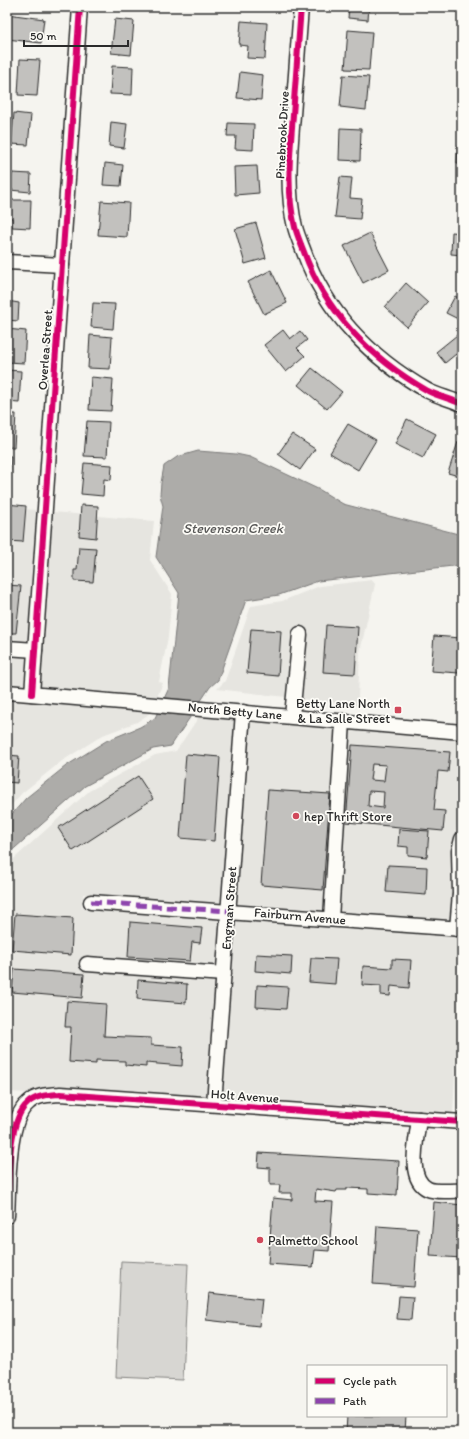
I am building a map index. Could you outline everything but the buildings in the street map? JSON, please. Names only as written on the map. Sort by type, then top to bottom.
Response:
[{"type":"street","name":"Overlea Street","points":[[32,694],[80,7]]},
{"type":"street","name":"Pinebrook Drive","points":[[301,7],[290,158],[290,196],[295,227],[307,262],[322,292],[345,325],[368,348],[395,370],[429,391],[462,404]]},
{"type":"street","points":[[7,262],[62,265]]},
{"type":"street","points":[[292,716],[300,634]]},
{"type":"street","points":[[7,648],[35,650]]},
{"type":"street","name":"North Betty Lane","points":[[7,692],[462,732]]},
{"type":"street","name":"Engman Street","points":[[214,1104],[243,712]]},
{"type":"street","points":[[330,919],[343,721]]},
{"type":"street","points":[[460,929],[459,852],[462,839]]},
{"type":"street","name":"Fairburn Avenue","points":[[91,902],[460,929]]},
{"type":"street","points":[[87,964],[224,974]]},
{"type":"street","name":"Holt Avenue","points":[[8,1180],[13,1131],[18,1115],[28,1102],[42,1096],[60,1094],[462,1122]]},
{"type":"street","points":[[420,1119],[414,1168],[417,1178],[422,1185],[429,1189],[462,1191]]},
{"type":"street","points":[[7,1216],[8,1180]]},
{"type":"shaded area","points":[[7,508],[37,510],[24,686],[7,685]]},
{"type":"shaded area","points":[[53,512],[154,521],[150,560],[172,594],[168,637],[159,682],[163,683],[157,697],[40,688]]},
{"type":"shaded area","points":[[372,580],[375,584],[360,652],[358,698],[364,706],[217,689],[225,681],[251,606],[282,601],[320,586]]},
{"type":"shaded area","points":[[7,699],[151,711],[137,722],[103,735],[62,761],[22,793],[7,810]]},
{"type":"shaded area","points":[[200,715],[234,718],[221,903],[83,894],[82,908],[220,917],[207,1097],[61,1087],[41,1089],[30,1093],[7,1092],[7,865],[89,791],[155,755],[176,751]]},
{"type":"shaded area","points":[[250,720],[462,739],[461,807],[451,852],[452,893],[450,921],[237,904]]},
{"type":"shaded area","points":[[236,919],[462,936],[453,1115],[223,1098]]},
{"type":"shaded area","points":[[121,1261],[188,1264],[183,1380],[116,1377]]},
{"type":"water","name":"Stevenson Creek","points":[[198,451],[236,454],[250,457],[320,490],[343,504],[462,535],[462,565],[318,581],[279,595],[246,600],[218,680],[210,687],[171,746],[153,749],[85,786],[7,855],[7,820],[26,798],[66,766],[106,741],[140,727],[155,718],[169,688],[179,593],[156,557],[163,506],[160,495],[161,483],[164,466],[177,457]]},
{"type":"marked path","points":[[91,902],[228,911]]},
{"type":"cycle path","points":[[32,694],[80,7]]},
{"type":"cycle path","points":[[301,7],[291,143],[290,200],[295,227],[304,252],[313,274],[325,295],[338,314],[370,349],[407,378],[428,391],[462,404]]},
{"type":"cycle path","points":[[7,1216],[10,1156],[16,1124],[21,1112],[28,1103],[35,1098],[43,1096],[60,1094],[462,1122]]},
{"type":"place","name":"Betty Lane North & La Salle Street","points":[[398,710]]},
{"type":"place","name":"hep Thrift Store","points":[[296,816]]},
{"type":"place","name":"Palmetto School","points":[[260,1240]]}]
